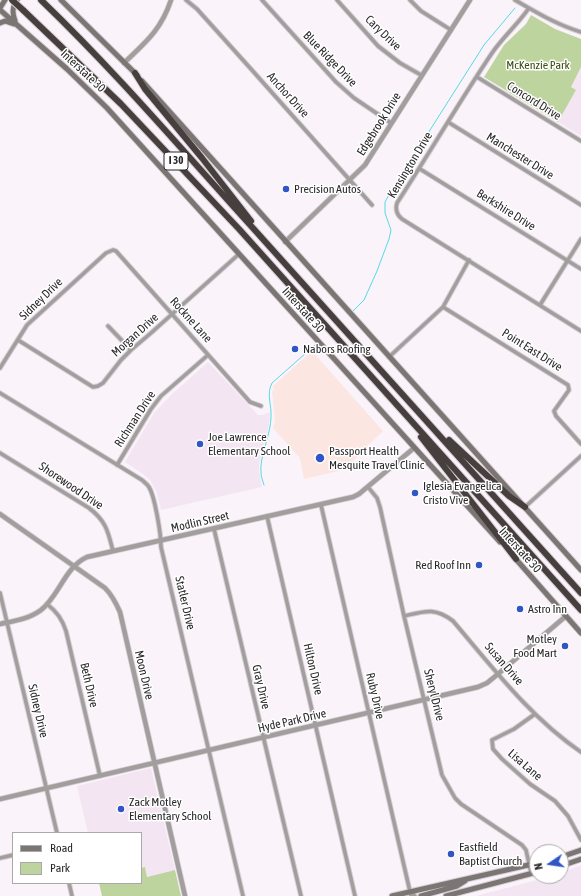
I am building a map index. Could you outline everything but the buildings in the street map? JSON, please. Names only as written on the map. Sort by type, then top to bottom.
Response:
[{"type":"highway","name":"I 30","points":[[12,0],[121,104],[186,172],[581,610]]},
{"type":"highway","name":"I 30","points":[[41,0],[102,61],[581,593]]},
{"type":"highway","points":[[135,73],[145,89],[202,158],[273,250]]},
{"type":"highway","points":[[402,411],[516,559]]},
{"type":"highway","points":[[420,413],[509,496],[525,507]]},
{"type":"main road","points":[[0,9],[5,0]]},
{"type":"main road","points":[[17,0],[14,4],[12,13],[17,24]]},
{"type":"main road","points":[[61,0],[135,73],[285,242],[581,570]]},
{"type":"main road","name":"Interstate 30","points":[[0,9],[84,84],[107,108],[516,559],[581,633]]},
{"type":"main road","points":[[0,22],[17,24]]},
{"type":"main road","points":[[569,854],[581,850]]},
{"type":"main road","points":[[569,863],[581,859]]},
{"type":"main road","points":[[392,896],[410,895],[529,865]]},
{"type":"main road","points":[[446,896],[529,874]]},
{"type":"main road","points":[[421,896],[457,886],[468,880]]},
{"type":"street","points":[[124,62],[146,42],[160,25],[166,16],[171,0]]},
{"type":"street","name":"Anchor Drive","points":[[186,0],[197,9],[372,205]]},
{"type":"street","name":"Blue Ridge Drive","points":[[262,0],[336,82],[354,98],[392,123]]},
{"type":"street","name":"Cary Drive","points":[[337,0],[378,46],[421,75]]},
{"type":"street","points":[[410,0],[421,11],[451,30]]},
{"type":"street","name":"Edgebrook Drive","points":[[285,242],[365,164],[470,0]]},
{"type":"street","points":[[515,0],[546,18],[569,29],[581,32]]},
{"type":"street","name":"Kensington Drive","points":[[529,8],[523,18],[500,42],[396,205],[398,215],[402,219],[581,331]]},
{"type":"street","name":"Concord Drive","points":[[477,77],[581,141]]},
{"type":"street","name":"Manchester Drive","points":[[448,122],[581,205]]},
{"type":"street","name":"Berkshire Drive","points":[[420,168],[581,269]]},
{"type":"street","points":[[540,305],[581,239]]},
{"type":"street","name":"Rockne Lane","points":[[106,253],[116,251],[250,402],[261,406]]},
{"type":"street","name":"Sidney Drive","points":[[0,368],[27,325],[106,253]]},
{"type":"street","name":"Morgan Drive","points":[[18,340],[93,386],[98,386],[103,383],[131,350],[239,254]]},
{"type":"street","points":[[389,357],[443,307],[469,260]]},
{"type":"street","name":"Point East Drive","points":[[443,307],[568,385],[568,390],[554,411],[556,416],[581,444]]},
{"type":"street","points":[[108,326],[131,350]]},
{"type":"street","name":"Richman Drive","points":[[117,465],[151,409],[162,396],[208,354]]},
{"type":"street","name":"Statler Drive","points":[[0,393],[137,477],[148,486],[152,496],[161,547],[243,896]]},
{"type":"street","name":"Modlin Street","points":[[0,624],[33,615],[47,604],[74,566],[82,559],[353,497],[368,487],[414,448]]},
{"type":"street","name":"Shorewood Drive","points":[[0,452],[98,515],[108,531],[112,551]]},
{"type":"street","points":[[525,507],[581,456]]},
{"type":"street","name":"Sheryl Drive","points":[[368,487],[377,498],[380,507],[442,775],[451,792],[461,804],[522,845],[526,850],[529,865]]},
{"type":"street","name":"Ruby Drive","points":[[321,505],[410,895]]},
{"type":"street","name":"Moon Drive","points":[[0,514],[105,588],[116,603],[120,612],[185,896]]},
{"type":"street","name":"Hilton Drive","points":[[267,516],[355,896]]},
{"type":"street","name":"Gray Drive","points":[[214,529],[301,896]]},
{"type":"street","name":"Sidney Drive","points":[[0,593],[57,832]]},
{"type":"street","name":"Beth Drive","points":[[47,604],[56,611],[66,631],[100,776]]},
{"type":"street","name":"Susan Drive","points":[[404,616],[426,611],[436,611],[447,616],[535,714],[561,738],[581,752]]},
{"type":"street","name":"Hyde Park Drive","points":[[0,800],[478,687],[487,683],[566,616]]},
{"type":"street","name":"Lisa Lane","points":[[535,714],[514,729],[492,740],[493,749],[530,784],[555,800],[568,816],[581,840]]},
{"type":"street","points":[[0,858],[12,855]]},
{"type":"street","points":[[68,884],[72,896]]},
{"type":"street","points":[[410,895],[415,896]]},
{"type":"shaded area","points":[[581,67],[581,136],[558,122],[576,90],[570,87]]},
{"type":"shaded area","points":[[312,351],[383,431],[343,470],[304,479],[300,458],[273,428],[275,420],[272,391],[274,390],[273,386]]},
{"type":"shaded area","name":"Joe Lawrence Elementary School","points":[[208,362],[258,415],[263,415],[270,412],[269,425],[259,465],[262,487],[161,510],[157,493],[151,481],[125,462],[154,413],[171,395]]},
{"type":"shaded area","name":"Zack Motley Elementary School","points":[[151,768],[175,870],[147,877],[145,868],[142,868],[142,832],[88,832],[77,786]]},
{"type":"shaded area","points":[[581,865],[581,896],[476,896],[529,882],[529,884],[569,884],[569,870]]},
{"type":"green space","name":"McKenzie Park","points":[[531,15],[555,29],[581,39],[581,67],[571,87],[576,90],[558,122],[484,77],[504,45],[526,24]]},
{"type":"green space","points":[[145,867],[147,877],[175,870],[181,896],[102,896],[99,884],[142,884],[142,868]]},
{"type":"waterway","points":[[353,311],[364,300],[389,239],[391,230],[385,213],[385,202],[484,45],[515,8]]},
{"type":"waterway","points":[[264,485],[261,476],[261,467],[270,424],[270,387],[272,383],[315,345]]},
{"type":"place","name":"Precision Autos","points":[[286,189]]},
{"type":"place","name":"Nabors Roofing","points":[[295,349]]},
{"type":"place","name":"Joe Lawrence Elementary School","points":[[200,444]]},
{"type":"place","name":"Passport Health Mesquite Travel Clinic","points":[[320,458]]},
{"type":"place","name":"Iglesia Evangelica Cristo Vive","points":[[415,493]]},
{"type":"place","name":"Red Roof Inn","points":[[479,565]]},
{"type":"place","name":"Astro Inn","points":[[520,609]]},
{"type":"place","name":"Motley Food Mart","points":[[565,646]]},
{"type":"place","name":"Zack Motley Elementary School","points":[[121,809]]},
{"type":"place","name":"Eastfield Baptist Church","points":[[451,854]]}]
